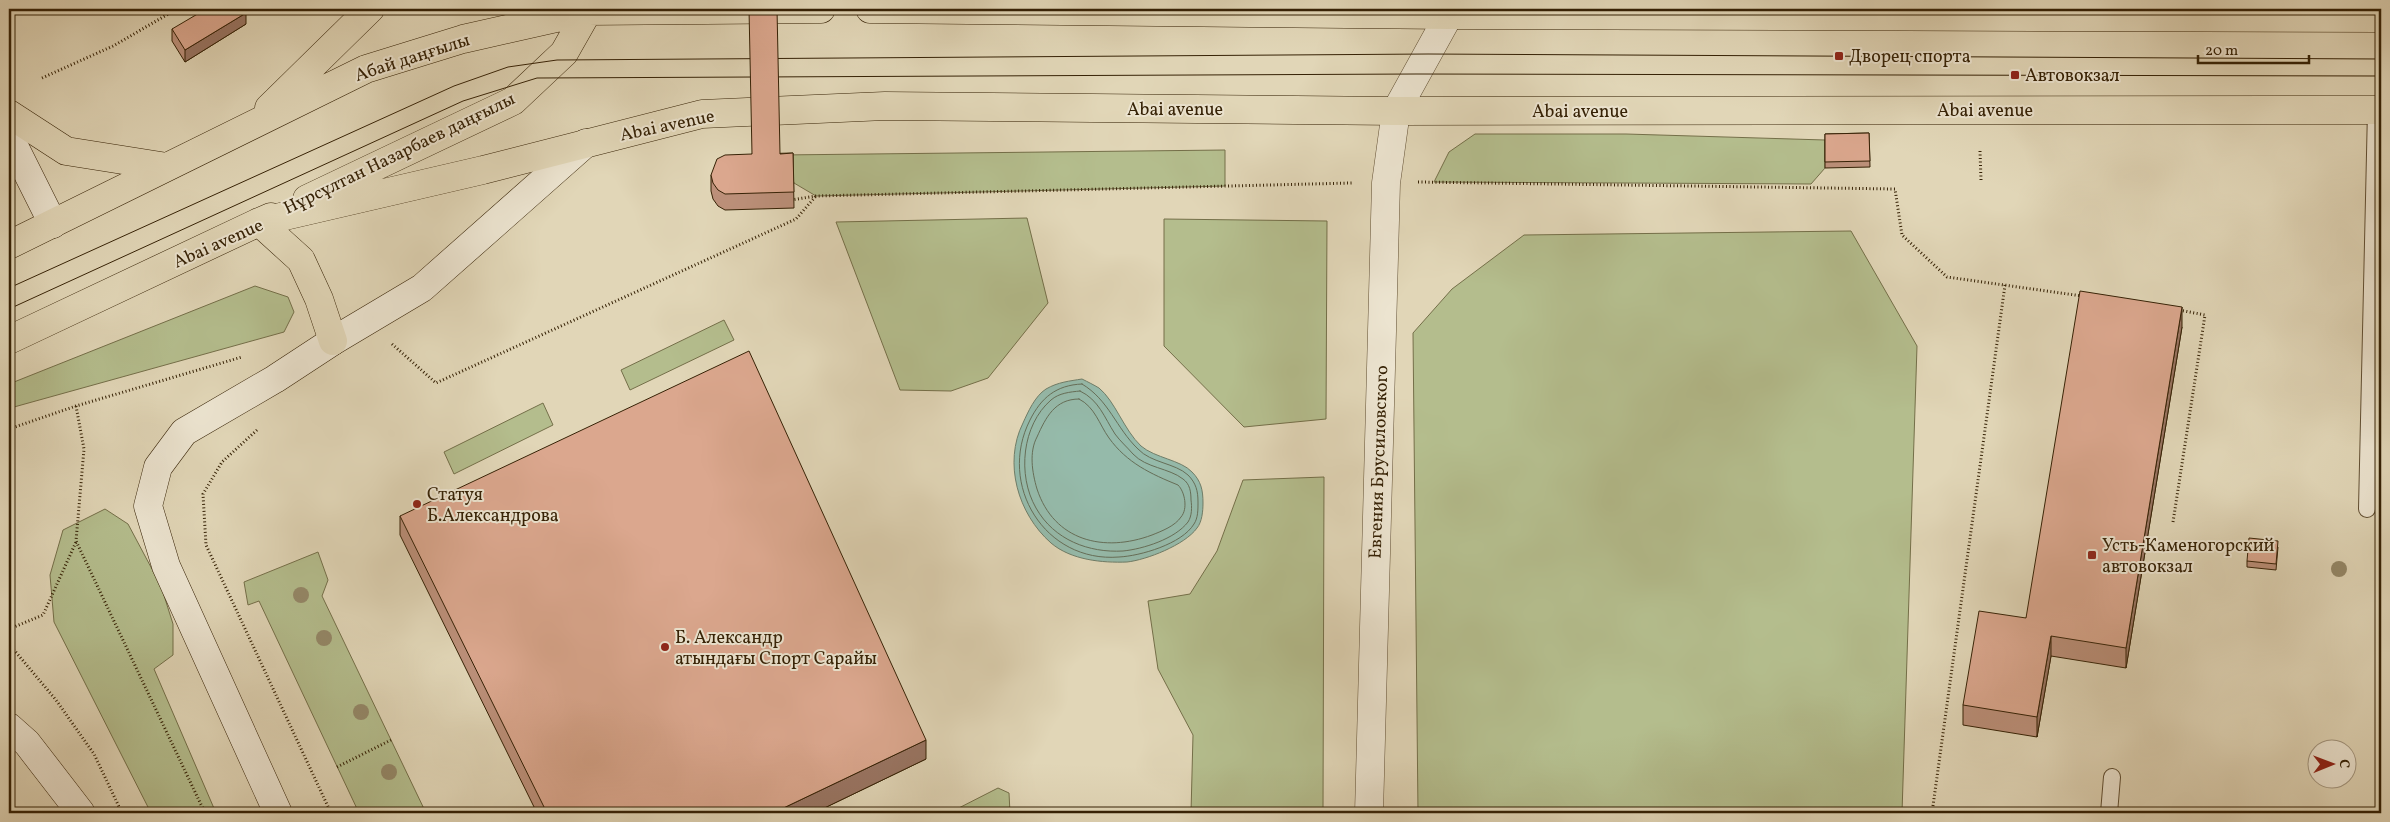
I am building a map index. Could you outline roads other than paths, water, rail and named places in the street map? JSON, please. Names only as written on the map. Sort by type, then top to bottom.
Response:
[{"type":"main road","points":[[252,124],[370,9]]},
{"type":"main road","name":"Абай даңғылы","points":[[9,245],[366,69],[463,39],[588,10],[821,9]]},
{"type":"main road","points":[[870,9],[2271,13],[2381,18]]},
{"type":"main road","name":"Нұрсұлтан Назарбаев даңғылы","points":[[259,222],[512,101],[564,53],[588,10]]},
{"type":"main road","points":[[1396,111],[1452,12]]},
{"type":"main road","name":"Abai avenue","points":[[9,340],[259,222],[483,170],[702,114],[875,107],[1396,111],[2379,110]]},
{"type":"main road","name":"Евгения Брусиловского","points":[[1369,813],[1386,183],[1396,111]]},
{"type":"main road","points":[[9,114],[66,152],[167,167]]},
{"type":"main road","points":[[9,136],[53,224]]},
{"type":"main road","points":[[278,813],[166,566],[148,506],[158,467],[184,432],[275,379],[333,341],[422,288],[586,143]]},
{"type":"main road","points":[[259,222],[301,260],[319,299],[333,341]]},
{"type":"main road","points":[[9,727],[27,743],[81,813]]},
{"type":"lane","points":[[2367,508],[2379,110]]},
{"type":"lane","points":[[2109,813],[2112,777]]},
{"type":"water","points":[[1082,379],[1099,388],[1105,394],[1141,446],[1187,468],[1198,479],[1203,498],[1200,523],[1191,534],[1175,546],[1135,561],[1107,562],[1087,559],[1059,549],[1051,543],[1030,518],[1022,503],[1014,471],[1017,438],[1030,409],[1042,392],[1060,383]]},
{"type":"tram line","points":[[9,288],[454,86],[508,67],[557,60],[1428,54],[2381,59]]},
{"type":"tram line","points":[[9,309],[463,101],[537,78],[1416,74],[2381,76]]},
{"type":"place","name":"Дворец спорта","points":[[1839,56]]},
{"type":"place","name":"Автовокзал","points":[[2015,75]]},
{"type":"place","name":"Статуя Б.Александрова","points":[[417,504]]},
{"type":"place","name":"Усть-Каменогорский автовокзал","points":[[2092,555]]},
{"type":"place","name":"Б. Александр атындағы Спорт Сарайы","points":[[665,647]]}]
